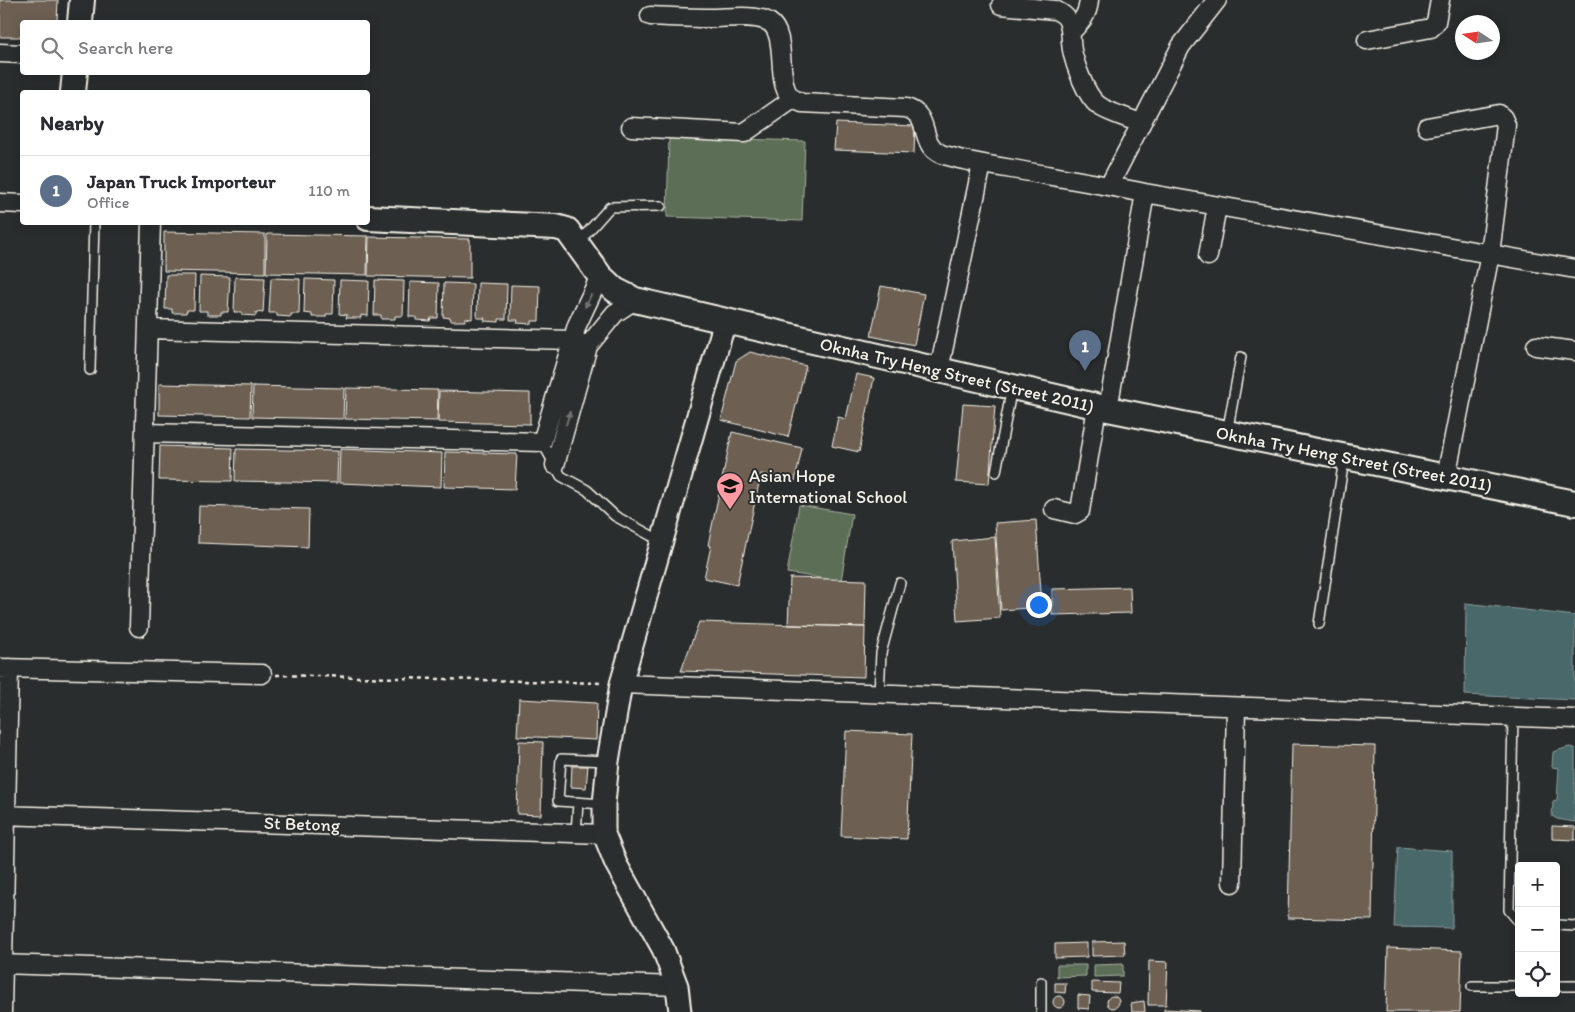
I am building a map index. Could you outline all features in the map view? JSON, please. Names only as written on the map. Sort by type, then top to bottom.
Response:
[{"type":"main road","points":[[80,20],[82,0]]},
{"type":"main road","points":[[73,90],[75,75]]},
{"type":"main road","name":"Oknha Try Heng Street (Street 2011)","points":[[370,218],[556,227],[567,230],[600,276],[615,290],[635,300],[1103,408],[1575,503]]},
{"type":"street","points":[[1070,32],[1082,22],[1086,15],[1089,0]]},
{"type":"street","points":[[1109,186],[1181,46],[1217,0]]},
{"type":"street","points":[[1367,40],[1431,28],[1436,22],[1440,0]]},
{"type":"street","points":[[1001,4],[1055,10],[1063,14],[1067,19],[1072,49],[1091,98],[1099,106],[1141,123]]},
{"type":"street","points":[[650,16],[750,18],[770,23],[776,32],[780,46],[784,81],[788,94],[793,99],[802,103],[906,108],[915,111],[920,116],[933,150],[943,155],[982,164],[1575,269]]},
{"type":"street","points":[[0,53],[20,54]]},
{"type":"street","points":[[630,127],[744,133],[793,99]]},
{"type":"street","points":[[1427,127],[1499,114],[1506,125],[1490,254],[1446,477]]},
{"type":"street","points":[[939,370],[982,164]]},
{"type":"street","points":[[1054,509],[1075,514],[1080,511],[1103,408],[1145,193]]},
{"type":"street","points":[[0,203],[20,204]]},
{"type":"street","points":[[1208,256],[1217,206]]},
{"type":"street","points":[[139,627],[151,225]]},
{"type":"street","points":[[555,465],[580,343],[577,325],[600,276]]},
{"type":"street","points":[[145,433],[542,442],[580,343],[614,313],[635,300]]},
{"type":"street","points":[[680,1012],[677,986],[663,949],[621,872],[604,834],[604,804],[608,761],[621,684],[725,321]]},
{"type":"street","points":[[148,329],[580,343]]},
{"type":"street","points":[[1536,346],[1575,351]]},
{"type":"street","points":[[2,1012],[5,668],[262,674]]},
{"type":"street","points":[[621,684],[1575,719]]},
{"type":"street","points":[[1232,883],[1236,707]]},
{"type":"street","name":"St Betong","points":[[4,815],[604,834]]},
{"type":"street","points":[[2,964],[677,986]]},
{"type":"lane","points":[[578,243],[610,206],[661,206]]},
{"type":"lane","points":[[90,370],[94,225]]},
{"type":"lane","points":[[1227,433],[1241,358]]},
{"type":"lane","points":[[996,472],[1012,387]]},
{"type":"lane","points":[[542,442],[561,476],[587,490],[615,516],[662,542]]},
{"type":"lane","points":[[1319,624],[1345,457]]},
{"type":"lane","points":[[879,694],[882,647],[900,583]]},
{"type":"lane","points":[[1513,717],[1509,910],[1515,917]]},
{"type":"lane","points":[[604,804],[558,801],[561,759],[608,761]]},
{"type":"lane","points":[[576,834],[578,802]]},
{"type":"lane","points":[[1560,925],[1575,926]]},
{"type":"lane","points":[[1041,982],[1041,1012]]},
{"type":"lane","points":[[1472,986],[1515,986]]},
{"type":"lane","points":[[1560,986],[1575,986]]},
{"type":"path","points":[[262,674],[621,684]]},
{"type":"green space","points":[[669,137],[805,141],[802,221],[667,217]]},
{"type":"green space","points":[[799,505],[852,514],[841,581],[787,573]]},
{"type":"green space","points":[[1123,964],[1123,976],[1094,977],[1094,965]]},
{"type":"green space","points":[[1057,965],[1086,965],[1086,976],[1057,977]]},
{"type":"water","points":[[1466,603],[1575,616],[1575,700],[1465,695]]},
{"type":"water","points":[[1569,747],[1575,748],[1575,822],[1557,819],[1552,816],[1553,801],[1557,800],[1559,768],[1552,767],[1553,752]]},
{"type":"water","points":[[1398,847],[1452,851],[1452,928],[1394,927]]},
{"type":"building","points":[[0,0],[58,0],[57,20],[20,20],[20,37],[0,37]]},
{"type":"building","points":[[836,123],[915,126],[914,153],[834,150]]},
{"type":"building","points":[[164,232],[265,234],[265,273],[164,271]]},
{"type":"building","points":[[267,234],[368,236],[367,275],[266,273]]},
{"type":"building","points":[[369,237],[470,239],[470,278],[368,276]]},
{"type":"building","points":[[166,275],[195,275],[194,310],[187,310],[186,313],[172,313],[172,309],[165,309]]},
{"type":"building","points":[[200,276],[230,277],[228,312],[221,312],[221,315],[207,315],[207,311],[199,311]]},
{"type":"building","points":[[235,277],[265,278],[263,313],[256,312],[256,316],[242,315],[242,312],[234,312]]},
{"type":"building","points":[[271,278],[300,279],[299,314],[291,314],[291,317],[277,316],[277,313],[269,313]]},
{"type":"building","points":[[305,279],[334,280],[333,314],[326,314],[326,317],[312,317],[312,314],[304,313]]},
{"type":"building","points":[[340,280],[369,281],[368,316],[361,315],[361,318],[346,318],[347,315],[339,314]]},
{"type":"building","points":[[375,280],[404,281],[403,316],[395,316],[395,319],[381,319],[381,315],[374,315]]},
{"type":"building","points":[[410,282],[439,283],[438,318],[431,318],[430,321],[416,320],[416,317],[409,317]]},
{"type":"building","points":[[444,283],[473,284],[472,319],[465,318],[465,321],[450,321],[451,318],[443,317]]},
{"type":"building","points":[[478,283],[507,284],[506,319],[499,319],[499,322],[484,321],[485,318],[477,318]]},
{"type":"building","points":[[511,285],[540,286],[539,321],[532,321],[532,324],[517,323],[518,320],[510,320]]},
{"type":"building","points":[[881,286],[924,294],[914,345],[871,336]]},
{"type":"building","points":[[750,352],[806,366],[788,437],[721,420],[736,361]]},
{"type":"building","points":[[856,374],[874,378],[859,452],[832,446],[838,417],[846,419]]},
{"type":"building","points":[[159,384],[251,386],[250,417],[159,415]]},
{"type":"building","points":[[253,386],[344,388],[343,419],[252,417]]},
{"type":"building","points":[[346,388],[438,390],[437,421],[345,419]]},
{"type":"building","points":[[439,391],[530,393],[530,424],[438,422]]},
{"type":"building","points":[[963,404],[995,406],[989,484],[956,482]]},
{"type":"building","points":[[732,432],[802,448],[795,481],[761,474],[737,585],[704,578],[711,546],[708,545]]},
{"type":"building","points":[[160,446],[233,448],[232,481],[159,480]]},
{"type":"building","points":[[236,449],[338,451],[337,483],[235,481]]},
{"type":"building","points":[[340,449],[442,453],[441,487],[339,483]]},
{"type":"building","points":[[445,452],[517,454],[515,489],[444,487]]},
{"type":"building","points":[[199,506],[309,509],[308,547],[198,543]]},
{"type":"building","points":[[1036,520],[1042,607],[1001,610],[995,523]]},
{"type":"building","points":[[995,537],[1000,618],[957,621],[952,541]]},
{"type":"building","points":[[790,578],[866,580],[865,627],[788,625]]},
{"type":"building","points":[[1130,587],[1131,613],[1052,615],[1052,589]]},
{"type":"building","points":[[699,622],[865,627],[864,677],[681,671]]},
{"type":"building","points":[[519,699],[597,703],[596,740],[517,736]]},
{"type":"building","points":[[846,731],[912,734],[907,839],[841,836]]},
{"type":"building","points":[[519,741],[543,742],[541,815],[517,814]]},
{"type":"building","points":[[1292,744],[1375,746],[1372,920],[1288,918]]},
{"type":"building","points":[[572,766],[588,766],[586,788],[571,787]]},
{"type":"building","points":[[1552,826],[1575,827],[1575,840],[1552,839]]},
{"type":"building","points":[[1124,941],[1125,955],[1092,956],[1092,942]]},
{"type":"building","points":[[1087,943],[1087,957],[1055,958],[1055,944]]},
{"type":"building","points":[[1388,948],[1462,951],[1460,1012],[1386,1012]]},
{"type":"building","points":[[1149,961],[1168,962],[1166,1005],[1148,1005]]},
{"type":"building","points":[[1092,982],[1119,983],[1118,993],[1092,992]]},
{"type":"building","points":[[1055,983],[1066,983],[1065,993],[1055,992]]},
{"type":"building","points":[[1078,995],[1090,996],[1089,1009],[1078,1008]]},
{"type":"building","points":[[1059,996],[1065,1002],[1059,1008],[1053,1002]]},
{"type":"building","points":[[1113,996],[1119,1002],[1113,1008],[1107,1002]]},
{"type":"building","points":[[1144,1001],[1145,1012],[1132,1012],[1131,1003]]},
{"type":"building","points":[[1164,1009],[1200,1011],[1200,1012],[1164,1012]]},
{"type":"place","name":"Japan Truck Importeur","points":[[1085,371]]},
{"type":"place","name":"Asian Hope International School","points":[[730,510]]}]
